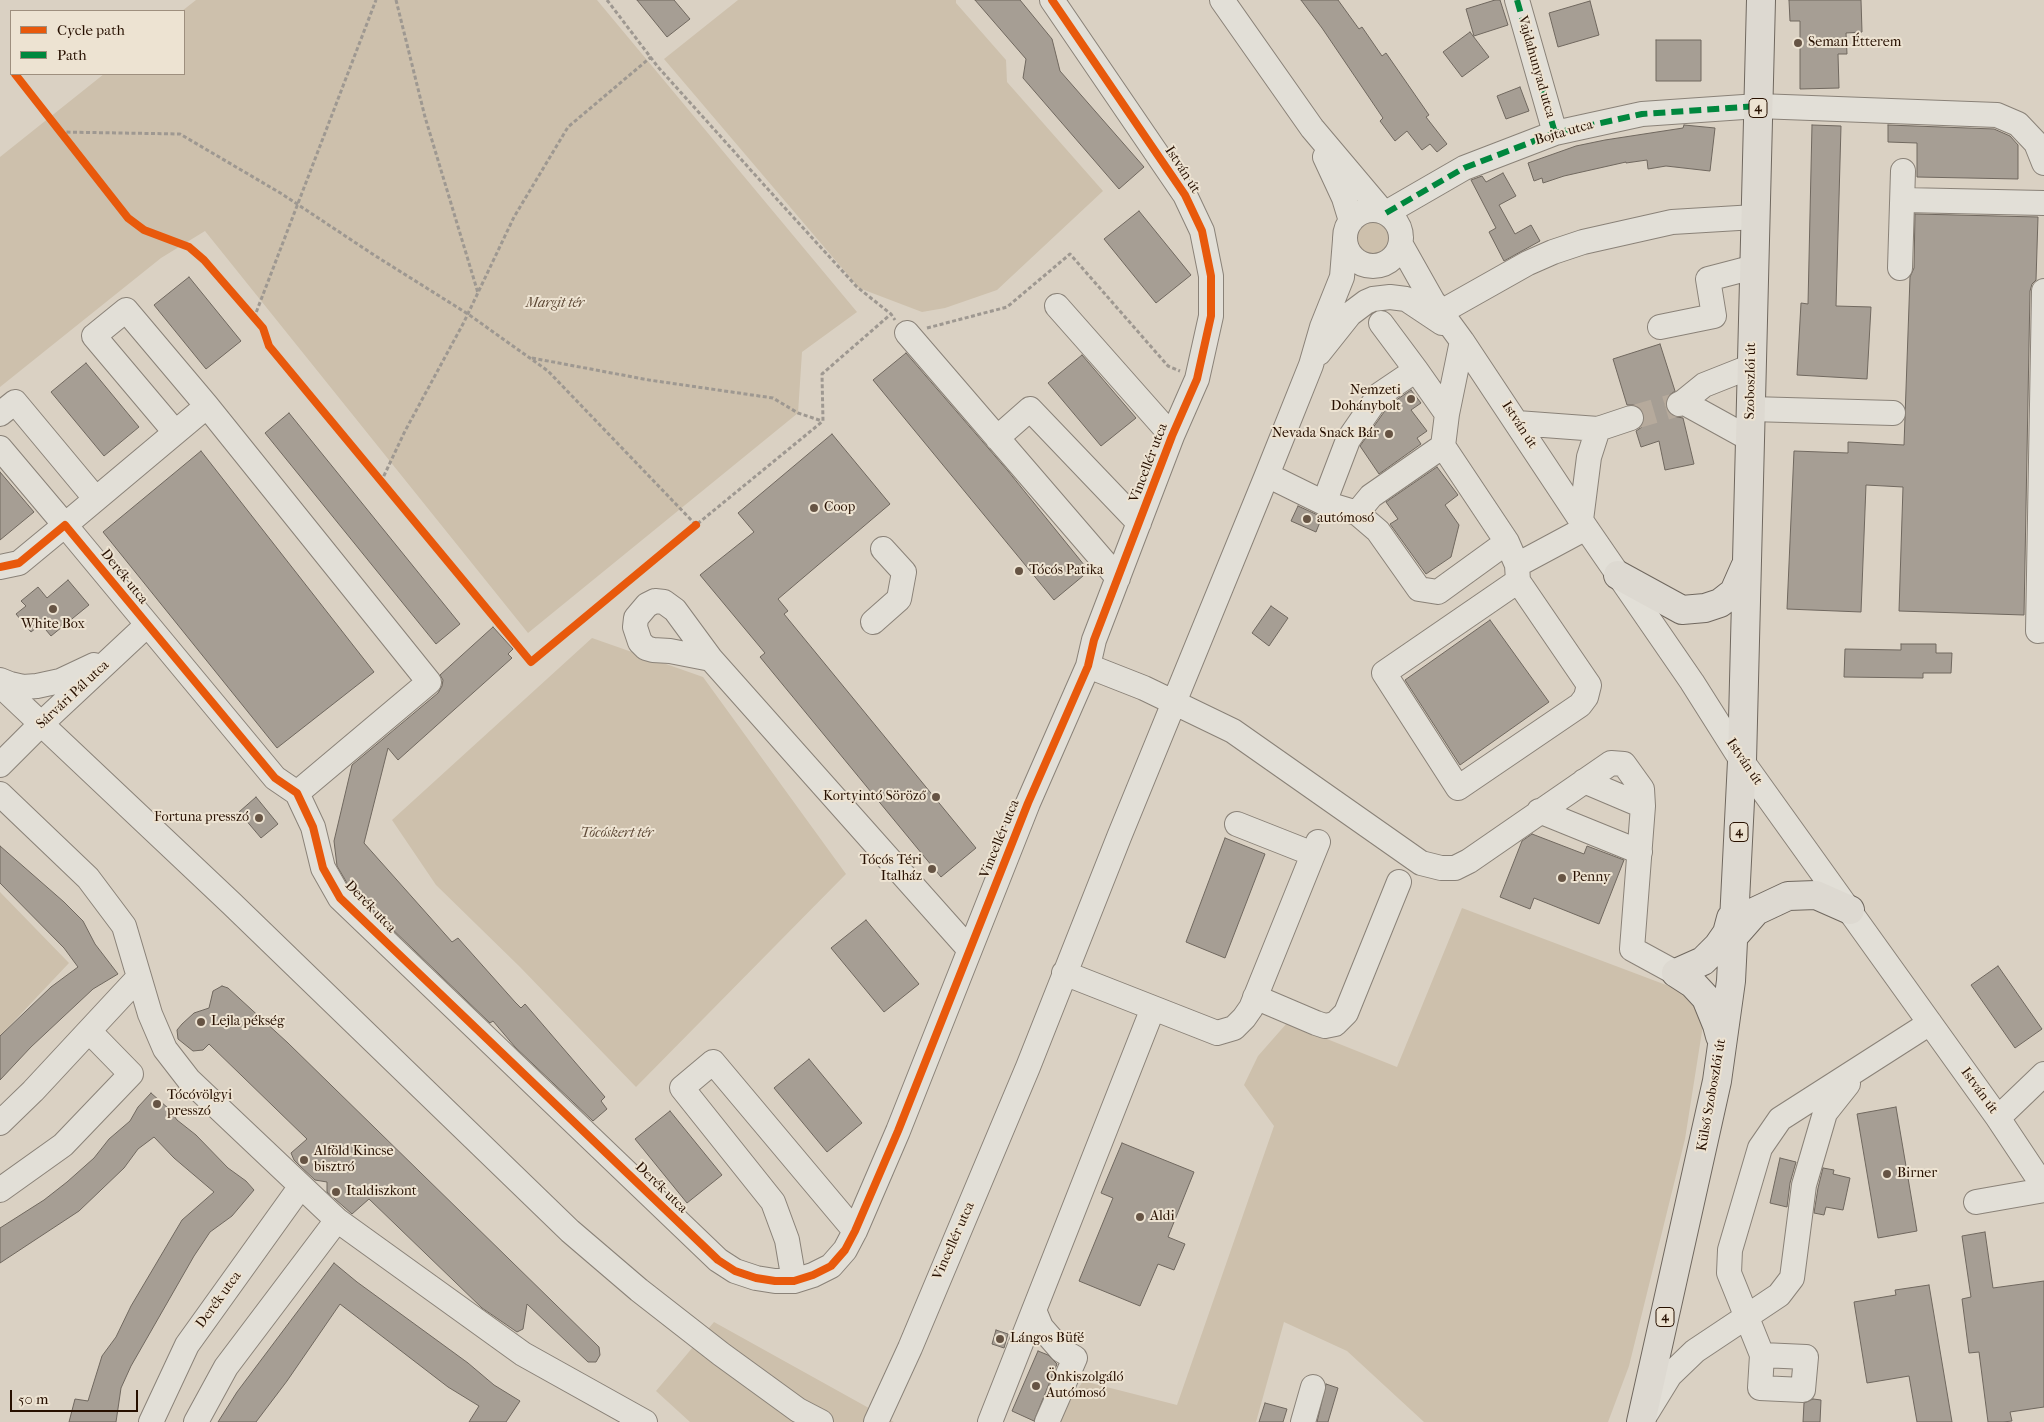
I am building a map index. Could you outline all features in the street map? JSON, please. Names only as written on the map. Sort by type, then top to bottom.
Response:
[{"type":"main road","name":"Szoboszlói út","points":[[1742,761],[1761,0]]},
{"type":"main road","points":[[1618,575],[1682,610],[1704,608],[1720,603],[1734,592],[1742,578],[1747,561]]},
{"type":"main road","name":"Külső Szoboszlói út","points":[[1641,1422],[1717,1081],[1731,981],[1742,761]]},
{"type":"main road","points":[[1734,936],[1756,910],[1788,896],[1816,895],[1850,910]]},
{"type":"main road","points":[[1676,972],[1703,961],[1718,946],[1727,933],[1736,902]]},
{"type":"main road","points":[[1676,972],[1693,984],[1706,998],[1717,1025],[1722,1048]]},
{"type":"street","name":"István út","points":[[1052,0],[1184,195],[1202,231],[1211,276],[1211,316],[1196,379]]},
{"type":"street","points":[[1222,0],[1312,128],[1384,212],[1394,218],[1399,226],[1402,236],[1401,245],[1394,258],[1381,266],[1373,267],[1363,264],[1354,259],[1348,250],[1344,198],[1312,128]]},
{"type":"street","name":"Vajdahunyad utca","points":[[1517,0],[1555,133]]},
{"type":"street","name":"Bojta utca","points":[[1384,212],[1464,168],[1555,133],[1642,114],[1758,106],[1997,115],[2018,124],[2036,143],[2043,158]]},
{"type":"street","points":[[1900,268],[1904,171]]},
{"type":"street","points":[[1903,200],[2044,203]]},
{"type":"street","points":[[1348,231],[1365,211],[1384,212]]},
{"type":"street","points":[[1598,428],[1589,457],[1583,524],[1517,573],[1384,673],[1458,788],[1580,705],[1586,697],[1589,686],[1517,573],[1507,542],[1443,446],[1447,414],[1452,328],[1528,263],[1553,252],[1583,242],[1672,222],[1755,217]]},
{"type":"street","name":"Vincellér utca","points":[[876,1422],[910,1348],[1005,1121],[1311,365],[1322,327],[1342,277],[1348,231]]},
{"type":"street","name":"István út","points":[[1401,245],[1452,328],[1518,423],[1583,524],[1692,682],[1742,761],[1998,1118],[2044,1189]]},
{"type":"street","name":"István út","points":[[1373,267],[1452,328]]},
{"type":"street","name":"Vincellér utca","points":[[1311,365],[1346,303],[1373,267]]},
{"type":"street","points":[[1660,327],[1714,316],[1708,279],[1754,267]]},
{"type":"street","points":[[2044,291],[2038,631],[2044,630]]},
{"type":"street","points":[[1311,365],[1350,314],[1373,299],[1390,297],[1406,299],[1452,328]]},
{"type":"street","points":[[1058,306],[1172,436]]},
{"type":"street","points":[[175,432],[94,336],[126,310],[207,406],[429,682],[296,793]]},
{"type":"street","points":[[1381,323],[1447,414]]},
{"type":"street","points":[[907,333],[1118,578]]},
{"type":"street","points":[[1750,439],[1681,403],[1704,385],[1752,366]]},
{"type":"street","points":[[1324,503],[1348,440],[1362,417],[1379,396],[1416,370]]},
{"type":"street","name":"Vincellér utca","points":[[794,1281],[813,1275],[831,1266],[844,1250],[855,1231],[898,1131],[1028,804],[1088,666],[1094,640],[1172,436],[1196,379]]},
{"type":"street","points":[[0,414],[15,402],[95,498]]},
{"type":"street","points":[[0,567],[18,563],[207,406]]},
{"type":"street","points":[[997,438],[1030,409],[1139,523]]},
{"type":"street","points":[[1750,409],[1893,413]]},
{"type":"street","points":[[1518,423],[1598,428],[1632,418]]},
{"type":"street","points":[[1357,513],[1371,496],[1443,446]]},
{"type":"street","name":"Derék utca","points":[[0,448],[275,778],[296,793],[313,826],[323,868],[340,898],[718,1260],[735,1270],[756,1278],[794,1281]]},
{"type":"street","points":[[1267,475],[1324,503],[1357,513],[1378,532],[1418,590],[1438,592],[1507,542]]},
{"type":"street","points":[[873,622],[899,599],[904,572],[883,549]]},
{"type":"street","name":"Sárvári Pál utca","points":[[0,765],[147,625]]},
{"type":"street","points":[[0,680],[23,686],[60,681],[90,668],[126,645]]},
{"type":"street","points":[[711,659],[970,949]]},
{"type":"street","points":[[1088,666],[1174,702],[1233,731],[1422,863],[1441,868],[1456,868],[1469,861],[1539,811],[1611,764],[1624,764],[1642,789],[1643,806],[1632,949],[1676,972]]},
{"type":"street","points":[[0,685],[231,903],[570,1231],[639,1290],[721,1354],[798,1410],[821,1422]]},
{"type":"street","points":[[1584,781],[1643,806]]},
{"type":"street","points":[[0,794],[94,886],[124,926],[150,1014],[165,1049],[189,1080],[338,1220],[523,1354],[613,1415],[646,1422]]},
{"type":"street","points":[[1539,811],[1640,852]]},
{"type":"street","points":[[1064,973],[1217,1033],[1234,1028],[1244,1018],[1255,997],[1316,848],[1237,824]]},
{"type":"street","points":[[1255,997],[1316,1024],[1325,1026],[1335,1024],[1346,1013],[1399,882]]},
{"type":"street","points":[[0,1123],[33,1092],[139,978]]},
{"type":"street","points":[[990,1422],[1153,1008]]},
{"type":"street","points":[[1762,1355],[1729,1273],[1730,1250],[1760,1148],[1780,1119],[1930,1023]]},
{"type":"street","points":[[0,1190],[63,1145],[131,1074],[89,1031]]},
{"type":"street","points":[[794,1281],[787,1240],[773,1202],[682,1088],[713,1062],[855,1231]]},
{"type":"street","points":[[1641,1422],[1670,1375],[1695,1351],[1779,1296],[1792,1278],[1804,1185],[1825,1113],[1850,1082],[1870,1063]]},
{"type":"street","points":[[1998,1118],[2044,1074]]},
{"type":"street","name":"Derék utca","points":[[150,1422],[187,1344],[301,1186]]},
{"type":"street","points":[[1976,1202],[2044,1189]]},
{"type":"street","points":[[196,1422],[226,1367],[338,1220]]},
{"type":"street","points":[[1034,1310],[1041,1327],[1061,1350],[1075,1358],[1048,1422]]},
{"type":"street","points":[[1303,1422],[1312,1387]]},
{"type":"path","points":[[248,311],[256,320],[376,0]]},
{"type":"path","points":[[396,0],[424,117],[478,293]]},
{"type":"path","points":[[607,0],[651,57],[857,287],[891,314]]},
{"type":"path","points":[[381,482],[405,432],[468,314],[514,218],[568,127],[651,57]]},
{"type":"path","points":[[54,124],[66,139]]},
{"type":"path","points":[[60,132],[180,134],[298,205],[468,314],[548,371],[696,525],[688,531]]},
{"type":"path","points":[[530,358],[650,380],[773,398],[798,413],[823,421]]},
{"type":"path","points":[[375,474],[387,489]]},
{"type":"green space","name":"Margit tér","points":[[196,0],[597,0],[857,312],[802,352],[798,413],[528,633],[205,231],[161,258],[0,387],[0,157],[103,75],[185,75],[185,10],[183,10]]},
{"type":"green space","points":[[738,0],[956,0],[956,3],[1006,60],[1007,82],[1103,191],[997,290],[945,308],[922,312],[859,288],[664,59]]},
{"type":"green space","points":[[1378,219],[1385,222],[1391,228],[1394,239],[1393,247],[1385,256],[1378,259],[1370,259],[1363,256],[1355,247],[1354,235],[1357,228],[1366,220]]},
{"type":"green space","name":"Tócóskert tér","points":[[592,638],[703,677],[846,874],[636,1087],[520,967],[436,885],[392,820]]},
{"type":"green space","points":[[0,892],[69,963],[0,1036]]},
{"type":"green space","points":[[1462,908],[1690,994],[1703,1025],[1685,1139],[1629,1366],[1608,1422],[1424,1422],[1347,1351],[1284,1322],[1256,1422],[1057,1422],[1083,1381],[1177,1405],[1274,1126],[1244,1085],[1258,1056],[1287,1023],[1397,1067]]},
{"type":"green space","points":[[714,1322],[894,1422],[690,1422],[656,1391]]},
{"type":"building","points":[[637,0],[674,0],[690,19],[667,37]]},
{"type":"building","points":[[975,0],[1020,0],[1052,39],[1060,71],[1144,167],[1119,189],[1023,78],[1026,59]]},
{"type":"building","points":[[1301,0],[1338,0],[1359,29],[1362,27],[1382,56],[1386,53],[1429,115],[1426,117],[1447,144],[1437,152],[1430,144],[1422,150],[1407,131],[1395,141],[1380,121],[1383,118]]},
{"type":"building","points":[[1500,0],[1508,25],[1474,36],[1466,9]]},
{"type":"building","points":[[1789,0],[1861,0],[1862,32],[1846,33],[1847,54],[1838,54],[1839,88],[1800,89],[1800,21],[1790,21]]},
{"type":"building","points":[[1590,1],[1599,35],[1558,47],[1549,13]]},
{"type":"building","points":[[1470,32],[1489,57],[1462,77],[1443,52]]},
{"type":"building","points":[[1656,40],[1701,40],[1701,81],[1656,81]]},
{"type":"building","points":[[1520,87],[1529,111],[1506,119],[1497,96]]},
{"type":"building","points":[[1684,125],[1715,128],[1710,171],[1666,166],[1648,169],[1647,160],[1626,162],[1564,176],[1543,183],[1542,178],[1534,181],[1528,163],[1576,146],[1683,128]]},
{"type":"building","points":[[1812,125],[1841,126],[1836,306],[1871,307],[1867,379],[1797,375],[1801,303],[1808,304]]},
{"type":"building","points":[[1888,125],[1994,129],[2010,136],[2018,145],[2018,179],[1917,177],[1917,143],[1888,142]]},
{"type":"building","points":[[1503,173],[1516,196],[1499,205],[1515,234],[1531,225],[1540,241],[1504,261],[1489,232],[1496,228],[1471,180],[1482,176],[1486,182]]},
{"type":"building","points":[[1139,211],[1191,275],[1156,303],[1104,239]]},
{"type":"building","points":[[1915,214],[2038,217],[2036,280],[2032,284],[2030,291],[2024,615],[1899,611],[1903,487],[1866,485],[1861,612],[1787,609],[1794,451],[1848,453],[1848,442],[1904,445],[1910,277],[1914,268]]},
{"type":"building","points":[[189,277],[241,341],[206,369],[154,305]]},
{"type":"building","points":[[1660,344],[1675,391],[1667,397],[1665,403],[1667,410],[1672,416],[1683,418],[1694,464],[1665,470],[1659,441],[1641,447],[1636,431],[1642,427],[1644,414],[1640,407],[1627,405],[1613,359]]},
{"type":"building","points":[[906,353],[1008,471],[1089,571],[1054,600],[873,380]]},
{"type":"building","points":[[1082,355],[1136,418],[1101,446],[1048,383]]},
{"type":"building","points":[[86,363],[139,427],[104,456],[51,392]]},
{"type":"building","name":"Nevada Snack Bár","points":[[1411,390],[1421,403],[1411,410],[1427,431],[1417,438],[1421,444],[1379,474],[1360,446],[1389,405]]},
{"type":"building","points":[[289,413],[460,624],[436,644],[265,433]]},
{"type":"building","points":[[832,434],[890,504],[778,599],[788,611],[784,614],[976,848],[941,877],[760,657],[765,653],[700,575],[754,532],[738,513]]},
{"type":"building","points":[[201,451],[374,672],[277,748],[103,532]]},
{"type":"building","points":[[1437,467],[1458,495],[1445,505],[1459,525],[1451,557],[1426,574],[1390,524],[1398,519],[1386,502]]},
{"type":"building","points":[[0,472],[34,512],[0,540]]},
{"type":"building","name":"autómosó","points":[[1298,506],[1322,517],[1316,532],[1291,521]]},
{"type":"building","name":"White Box","points":[[68,580],[89,605],[51,636],[41,624],[31,632],[16,614],[26,606],[21,601],[38,587],[47,598]]},
{"type":"building","points":[[1271,606],[1288,618],[1269,646],[1252,633]]},
{"type":"building","points":[[1490,620],[1549,702],[1460,765],[1405,680]]},
{"type":"building","points":[[493,627],[513,649],[508,654],[512,658],[398,760],[388,748],[364,843],[452,942],[458,938],[521,1008],[525,1004],[605,1097],[601,1101],[607,1109],[593,1121],[515,1047],[493,1021],[490,1023],[364,902],[347,883],[337,866],[334,841],[352,765],[438,693],[443,680],[440,675]]},
{"type":"building","points":[[1901,644],[1936,644],[1936,653],[1952,653],[1951,673],[1923,673],[1923,678],[1844,677],[1845,649],[1901,650]]},
{"type":"building","name":"Fortuna presszó","points":[[256,797],[278,824],[261,838],[239,812]]},
{"type":"building","name":"Penny","points":[[1532,834],[1584,854],[1587,846],[1624,860],[1599,924],[1534,898],[1530,909],[1500,897],[1522,841]]},
{"type":"building","points":[[1225,838],[1265,854],[1225,958],[1186,942]]},
{"type":"building","points":[[0,846],[83,921],[95,944],[118,974],[93,989],[31,1047],[0,1080],[0,1036],[51,987],[78,967],[64,948],[0,883]]},
{"type":"building","points":[[866,920],[919,984],[884,1012],[831,948]]},
{"type":"building","points":[[1998,966],[2042,1029],[2015,1048],[1971,985]]},
{"type":"building","points":[[222,986],[228,988],[288,1043],[599,1347],[600,1355],[596,1362],[588,1362],[527,1304],[523,1329],[517,1332],[482,1308],[369,1199],[352,1214],[327,1192],[327,1182],[315,1180],[294,1160],[291,1153],[307,1139],[209,1044],[203,1050],[193,1051],[178,1039],[177,1030],[194,1013],[209,1008],[213,991]]},
{"type":"building","points":[[809,1059],[862,1123],[827,1152],[774,1088]]},
{"type":"building","points":[[151,1093],[169,1109],[177,1120],[196,1135],[228,1168],[246,1181],[254,1190],[232,1216],[210,1232],[194,1256],[131,1366],[121,1388],[116,1422],[69,1422],[75,1399],[88,1401],[102,1356],[116,1337],[131,1306],[182,1220],[214,1192],[174,1158],[154,1137],[138,1149],[124,1168],[79,1211],[0,1263],[0,1228],[44,1200],[94,1158],[109,1139],[130,1121],[138,1107]]},
{"type":"building","name":"Birner","points":[[1896,1107],[1917,1231],[1878,1238],[1857,1114]]},
{"type":"building","points":[[670,1111],[722,1175],[687,1203],[635,1139]]},
{"type":"building","name":"Aldi","points":[[1122,1143],[1194,1172],[1168,1237],[1185,1244],[1174,1270],[1158,1264],[1140,1306],[1079,1281],[1113,1198],[1101,1193]]},
{"type":"building","points":[[1780,1158],[1796,1162],[1790,1183],[1787,1207],[1770,1203]]},
{"type":"building","points":[[1823,1168],[1834,1170],[1833,1174],[1850,1178],[1843,1210],[1826,1207],[1824,1215],[1814,1213]]},
{"type":"building","points":[[1985,1232],[1993,1288],[2044,1281],[2044,1407],[2010,1412],[2012,1421],[1988,1422],[1979,1352],[1969,1353],[1962,1299],[1971,1297],[1962,1236]]},
{"type":"building","points":[[334,1263],[468,1363],[494,1385],[520,1401],[506,1422],[469,1422],[479,1406],[448,1387],[340,1304],[256,1422],[218,1422],[237,1392]]},
{"type":"building","points":[[1929,1285],[1952,1422],[1917,1422],[1909,1376],[1867,1383],[1854,1302],[1896,1295],[1895,1290]]},
{"type":"building","name":"Lángos Büfé","points":[[996,1330],[1008,1334],[1004,1348],[992,1344]]},
{"type":"building","name":"Önkiszolgáló Autómosó","points":[[1038,1351],[1048,1355],[1057,1364],[1034,1421],[1012,1411]]},
{"type":"building","points":[[1326,1384],[1338,1388],[1328,1422],[1317,1422]]},
{"type":"building","points":[[1813,1399],[1821,1400],[1820,1422],[1803,1422],[1804,1403]]},
{"type":"building","points":[[1265,1403],[1287,1409],[1283,1422],[1259,1422]]},
{"type":"tunnel","points":[[1631,418],[1679,404]]},
{"type":"marked path","points":[[1517,0],[1555,133]]},
{"type":"marked path","points":[[1386,213],[1464,168],[1555,133],[1642,114],[1758,106]]},
{"type":"cycle path","points":[[0,567],[19,563],[65,525],[275,778],[297,793],[313,827],[323,868],[340,898],[718,1260],[735,1271],[756,1278],[775,1281],[794,1281],[813,1275],[831,1266],[845,1250],[855,1231],[898,1131],[1028,803],[1088,666],[1094,640],[1172,436],[1197,379],[1211,316],[1211,276],[1202,231],[1185,195],[1052,0]]},
{"type":"cycle path","points":[[16,75],[128,218],[144,230],[189,247],[204,260],[263,328],[269,346],[531,662],[696,525]]},
{"type":"place","name":"Seman Étterem","points":[[1798,43]]},
{"type":"place","name":"Nemzeti Dohánybolt","points":[[1411,399]]},
{"type":"place","name":"Nevada Snack Bár","points":[[1389,434]]},
{"type":"place","name":"Coop","points":[[814,508]]},
{"type":"place","name":"autómosó","points":[[1307,519]]},
{"type":"place","name":"Tócós Patika","points":[[1019,571]]},
{"type":"place","name":"White Box","points":[[53,609]]},
{"type":"place","name":"Kortyintó Söröző","points":[[936,797]]},
{"type":"place","name":"Fortuna presszó","points":[[259,818]]},
{"type":"place","name":"Tócós Téri Italház","points":[[932,869]]},
{"type":"place","name":"Penny","points":[[1562,878]]},
{"type":"place","name":"Lejla pékség","points":[[201,1022]]},
{"type":"place","name":"Tócóvölgyi presszó","points":[[157,1104]]},
{"type":"place","name":"Alföld Kincse bisztró","points":[[304,1160]]},
{"type":"place","name":"Birner","points":[[1887,1174]]},
{"type":"place","name":"Italdiszkont","points":[[336,1192]]},
{"type":"place","name":"Aldi","points":[[1140,1217]]},
{"type":"place","name":"Lángos Büfé","points":[[1000,1339]]},
{"type":"place","name":"Önkiszolgáló Autómosó","points":[[1036,1386]]}]
